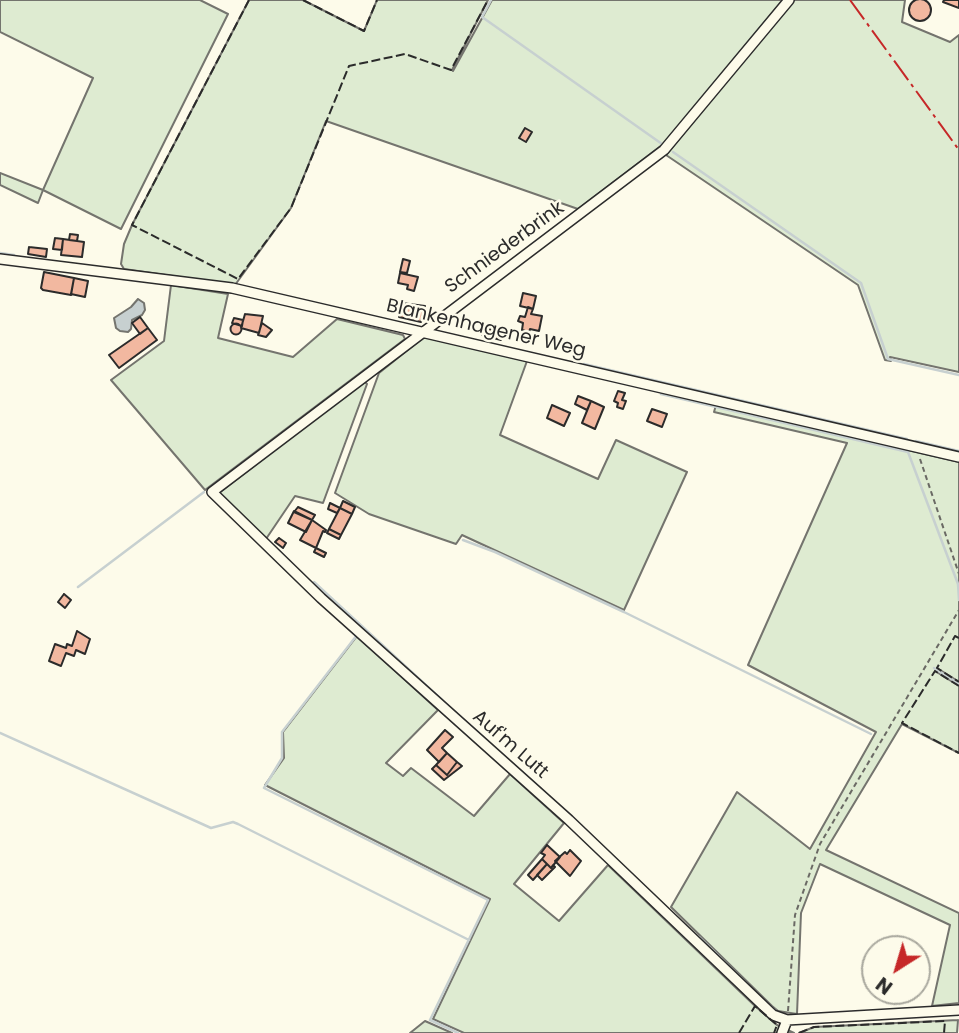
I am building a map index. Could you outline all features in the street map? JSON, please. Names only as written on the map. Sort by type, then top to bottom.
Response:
[{"type":"street","name":"Schniederbrink","points":[[212,492],[664,150],[789,0]]},
{"type":"street","name":"Blankenhagener Weg","points":[[0,259],[232,288],[959,457]]},
{"type":"street","name":"Auf'm Lutt","points":[[212,492],[321,598],[569,820],[762,1005],[773,1015],[787,1020]]},
{"type":"street","points":[[782,1033],[787,1020],[959,1010]]},
{"type":"path","points":[[920,449],[919,456],[959,574]]},
{"type":"path","points":[[787,1020],[795,915],[820,844],[959,610]]},
{"type":"green space","points":[[0,0],[200,0],[228,14],[121,229],[43,190],[93,78],[0,32]]},
{"type":"green space","points":[[249,0],[303,0],[364,31],[377,0],[488,0],[453,71],[492,0],[783,0],[666,142],[578,209],[326,121],[291,208],[235,285],[124,269],[121,264],[124,244],[132,225]]},
{"type":"green space","points":[[793,0],[905,0],[902,22],[950,42],[959,35],[959,372],[890,357],[891,361],[885,360],[858,285],[666,155]]},
{"type":"green space","points":[[0,173],[43,190],[38,203],[0,185]]},
{"type":"green space","points":[[171,285],[228,294],[218,338],[293,357],[337,319],[403,335],[405,339],[205,490],[111,380],[164,341]]},
{"type":"green space","points":[[424,337],[527,361],[500,435],[598,479],[616,440],[687,472],[624,610],[462,535],[456,544],[369,514],[335,493],[379,373]]},
{"type":"green space","points":[[364,381],[367,384],[323,503],[295,496],[266,539],[219,493]]},
{"type":"green space","points":[[716,405],[959,462],[959,682],[937,668],[935,671],[959,686],[959,753],[902,724],[826,850],[959,913],[959,1003],[932,1006],[950,925],[820,864],[801,913],[797,1014],[778,1011],[772,1006],[671,907],[737,792],[810,849],[876,732],[748,665],[847,443],[714,412]]},
{"type":"green space","points":[[357,636],[438,710],[386,763],[403,776],[411,768],[474,816],[510,774],[564,823],[514,884],[559,921],[608,865],[755,1006],[777,1025],[794,1033],[464,1033],[433,1019],[490,899],[265,785],[284,758],[283,732]]},
{"type":"green space","points":[[958,1020],[957,1033],[799,1033],[814,1027]]},
{"type":"green space","points":[[425,1021],[452,1033],[410,1033]]},
{"type":"shaded area","points":[[138,299],[144,303],[145,310],[142,315],[132,320],[128,332],[120,331],[116,328],[114,318]]},
{"type":"building","points":[[920,-1],[928,2],[931,10],[928,18],[920,21],[912,18],[909,10],[912,2]]},
{"type":"building","points":[[959,0],[959,8],[943,2]]},
{"type":"building","points":[[525,128],[532,132],[526,142],[519,138]]},
{"type":"building","points":[[70,234],[78,235],[77,241],[69,240]]},
{"type":"building","points":[[55,238],[63,239],[62,250],[53,249]]},
{"type":"building","points":[[63,239],[84,242],[82,257],[61,255]]},
{"type":"building","points":[[29,247],[47,249],[46,257],[28,254]]},
{"type":"building","points":[[403,259],[410,261],[407,273],[400,272]]},
{"type":"building","points":[[44,272],[74,278],[71,295],[43,290],[41,288]]},
{"type":"building","points":[[400,273],[418,277],[414,291],[407,289],[408,285],[398,283]]},
{"type":"building","points":[[74,278],[88,281],[85,297],[71,294]]},
{"type":"building","points":[[523,293],[536,296],[533,309],[520,306]]},
{"type":"building","points":[[393,301],[402,303],[400,312],[391,310]]},
{"type":"building","points":[[402,303],[425,306],[421,322],[399,317]]},
{"type":"building","points":[[528,307],[533,309],[531,314],[542,316],[539,331],[522,330],[523,323],[518,321],[520,316],[525,317]]},
{"type":"building","points":[[245,314],[263,316],[259,333],[241,328]]},
{"type":"building","points":[[140,317],[148,328],[140,334],[132,323]]},
{"type":"building","points":[[234,318],[243,320],[242,326],[232,323]]},
{"type":"building","points":[[262,323],[272,330],[266,337],[258,335]]},
{"type":"building","points":[[236,324],[240,325],[240,333],[236,334],[232,333],[231,329],[232,325]]},
{"type":"building","points":[[148,328],[157,340],[119,368],[109,355]]},
{"type":"building","points":[[483,328],[503,332],[501,340],[482,335]]},
{"type":"building","points":[[618,391],[625,393],[622,400],[626,401],[623,409],[617,407],[618,403],[614,401]]},
{"type":"building","points":[[578,396],[591,401],[587,410],[575,404]]},
{"type":"building","points":[[591,401],[604,407],[595,429],[582,423]]},
{"type":"building","points":[[552,405],[570,413],[564,426],[547,418]]},
{"type":"building","points":[[652,409],[667,414],[662,427],[647,421]]},
{"type":"building","points":[[343,501],[355,507],[352,514],[340,508]]},
{"type":"building","points":[[330,503],[340,508],[337,513],[328,509]]},
{"type":"building","points":[[298,507],[315,515],[312,520],[294,512]]},
{"type":"building","points":[[340,508],[352,514],[341,535],[329,529]]},
{"type":"building","points":[[294,511],[312,520],[306,532],[288,523]]},
{"type":"building","points":[[312,520],[326,530],[323,531],[316,548],[300,540]]},
{"type":"building","points":[[329,529],[341,535],[339,539],[327,533]]},
{"type":"building","points":[[279,538],[286,543],[283,548],[275,542]]},
{"type":"building","points":[[316,548],[326,553],[324,557],[314,552]]},
{"type":"building","points":[[64,594],[71,600],[65,608],[58,602]]},
{"type":"building","points":[[77,631],[90,639],[85,654],[76,650],[74,656],[66,653],[61,666],[49,661],[55,644],[66,648],[67,644],[72,646]]},
{"type":"building","points":[[445,730],[453,737],[442,748],[447,753],[439,762],[427,750]]},
{"type":"building","points":[[447,753],[457,762],[447,775],[436,765]]},
{"type":"building","points":[[457,762],[462,766],[444,780],[432,769],[436,765],[447,775]]},
{"type":"building","points":[[547,845],[560,857],[551,868],[542,859],[545,855],[541,853]]},
{"type":"building","points":[[570,850],[581,861],[570,876],[555,861]]},
{"type":"building","points":[[542,859],[547,864],[533,880],[528,875]]},
{"type":"building","points":[[547,864],[551,868],[553,865],[555,867],[542,880],[537,875]]},
{"type":"waterway","points":[[491,0],[482,17],[662,144]]},
{"type":"waterway","points":[[673,152],[861,283],[888,359],[959,375]]},
{"type":"waterway","points":[[0,253],[14,255]]},
{"type":"waterway","points":[[584,364],[907,439]]},
{"type":"waterway","points":[[661,394],[908,452],[958,584],[959,600]]},
{"type":"waterway","points":[[916,441],[959,451]]},
{"type":"waterway","points":[[78,587],[204,492]]},
{"type":"waterway","points":[[463,540],[495,552],[624,612],[871,734]]},
{"type":"waterway","points":[[314,582],[442,700]]},
{"type":"waterway","points":[[357,635],[282,732],[282,758],[264,788],[488,900],[430,1020],[458,1033]]},
{"type":"waterway","points":[[934,668],[959,684]]},
{"type":"waterway","points":[[0,733],[211,828],[233,822],[238,824],[469,940]]},
{"type":"waterway","points":[[501,754],[541,789]]},
{"type":"waterway","points":[[537,797],[552,811]]},
{"type":"waterway","points":[[662,915],[759,1007]]},
{"type":"waterway","points":[[699,937],[747,984]]},
{"type":"waterway","points":[[769,1005],[776,1011]]},
{"type":"fence","points":[[249,0],[132,225],[238,279],[291,208],[349,66],[405,54],[451,70],[488,0]]},
{"type":"fence","points":[[303,0],[364,31],[377,0]]},
{"type":"fence","points":[[959,638],[955,636],[937,668],[959,682]]},
{"type":"fence","points":[[959,686],[935,671],[902,723],[959,753]]},
{"type":"fence","points":[[739,1033],[755,1006],[777,1025],[774,1033]]},
{"type":"fence","points":[[799,1033],[814,1027],[945,1021],[944,1033]]},
{"type":"power","points":[[850,0],[959,150]]}]
